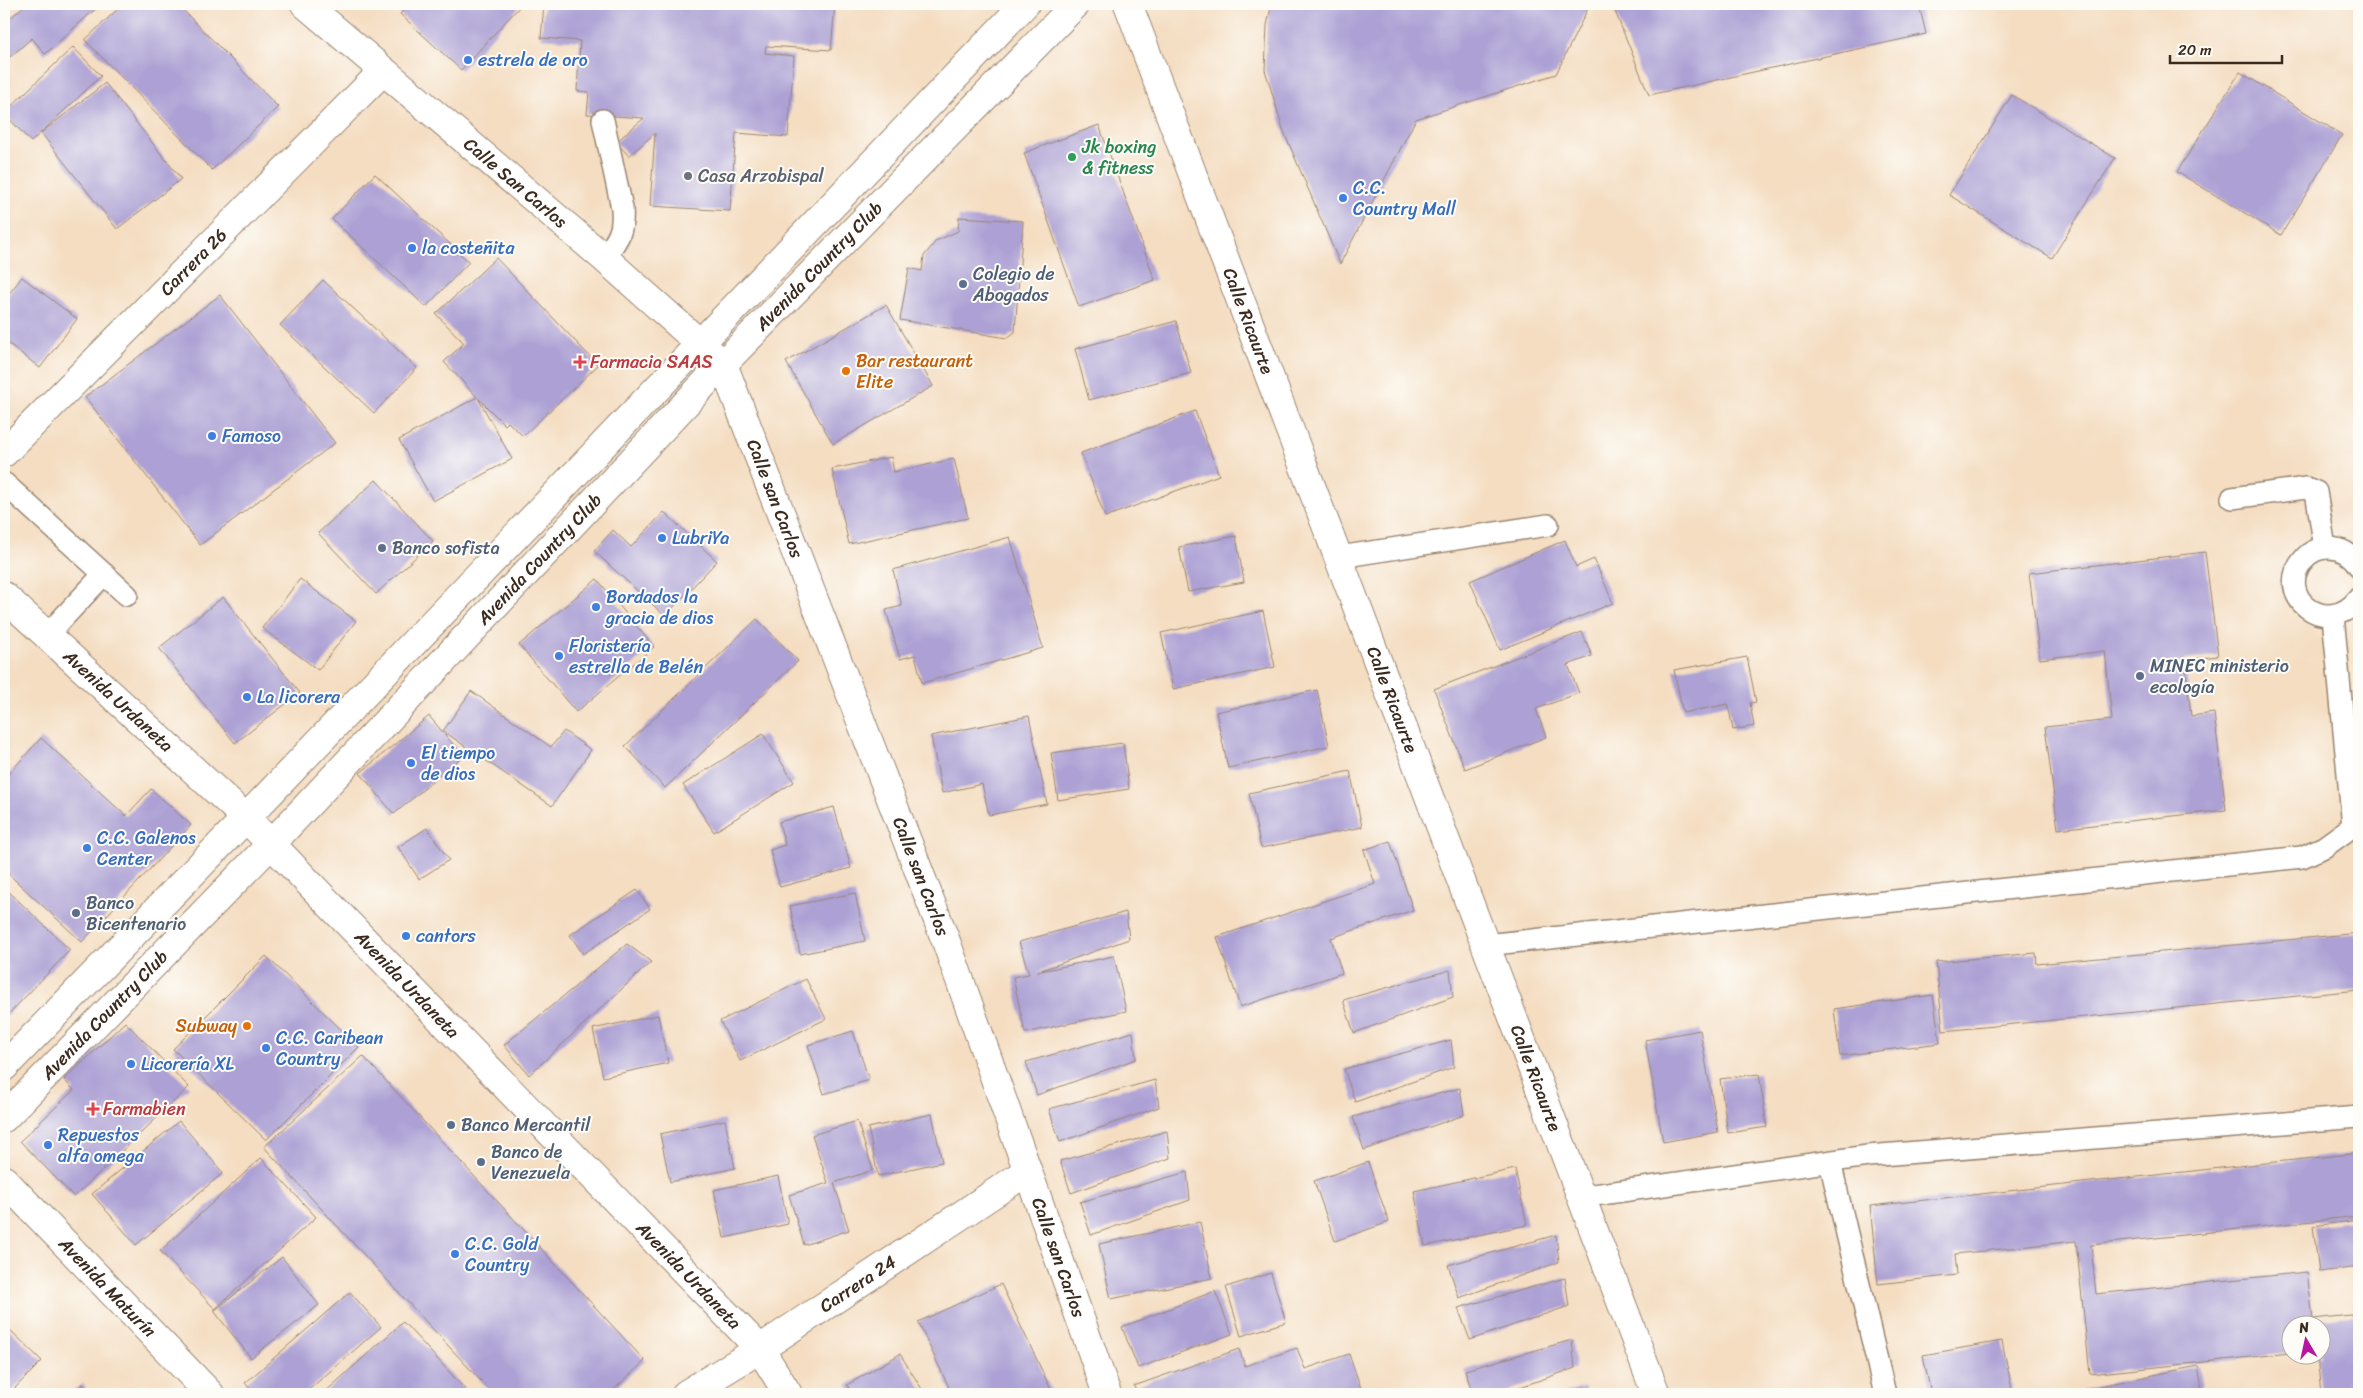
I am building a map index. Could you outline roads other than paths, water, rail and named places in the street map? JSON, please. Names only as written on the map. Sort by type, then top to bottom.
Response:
[{"type":"street","name":"Calle San Carlos","points":[[305,4],[604,258],[723,364]]},
{"type":"street","name":"Avenida Country Club","points":[[4,1067],[246,818],[1025,4]]},
{"type":"street","name":"Avenida Country Club","points":[[4,1118],[271,844],[723,364],[1076,4]]},
{"type":"street","name":"Calle Ricaurte","points":[[1128,4],[1656,1394]]},
{"type":"street","name":"Carrera 26","points":[[4,454],[383,70]]},
{"type":"street","name":"Calle san Carlos","points":[[723,364],[947,944],[1106,1394]]},
{"type":"street","name":"Avenida Urdaneta","points":[[4,596],[246,818],[760,1349],[788,1394]]},
{"type":"street","name":"Carrera 24","points":[[686,1394],[760,1349],[1026,1172]]},
{"type":"street","name":"Avenida Maturín","points":[[4,1180],[210,1394]]},
{"type":"lane","points":[[603,120],[622,208],[623,223],[619,238],[604,258]]},
{"type":"lane","points":[[4,483],[128,596]]},
{"type":"lane","points":[[2232,498],[2306,488],[2316,492],[2324,548]]},
{"type":"lane","points":[[1339,557],[1548,525]]},
{"type":"lane","points":[[2359,566],[2354,558],[2345,552],[2335,548],[2324,548],[2306,556],[2296,572],[2294,581],[2296,591],[2306,608],[2323,615],[2333,616],[2352,607],[2359,598]]},
{"type":"lane","points":[[47,635],[104,574]]},
{"type":"lane","points":[[1485,945],[2302,857],[2324,847],[2353,826],[2333,616]]},
{"type":"lane","points":[[1580,1198],[1878,1155],[2359,1117]]},
{"type":"lane","points":[[1830,1162],[1885,1394]]},
{"type":"place","name":"estrela de oro","points":[[468,60]]},
{"type":"place","name":"Jk boxing & fitness","points":[[1072,157]]},
{"type":"place","name":"Casa Arzobispal","points":[[688,176]]},
{"type":"place","name":"C.C. Country Mall","points":[[1343,198]]},
{"type":"place","name":"la costeñita","points":[[412,248]]},
{"type":"place","name":"Colegio de Abogados","points":[[963,284]]},
{"type":"place","name":"Farmacia SAAS","points":[[580,362]]},
{"type":"place","name":"Bar restaurant Elite","points":[[846,371]]},
{"type":"place","name":"Famoso","points":[[212,436]]},
{"type":"place","name":"LubriYa","points":[[662,538]]},
{"type":"place","name":"Banco sofista","points":[[382,548]]},
{"type":"place","name":"Bordados la gracia de dios","points":[[596,607]]},
{"type":"place","name":"Floristería estrella de Belén","points":[[559,656]]},
{"type":"place","name":"MINEC ministerio ecología","points":[[2140,676]]},
{"type":"place","name":"La licorera","points":[[247,697]]},
{"type":"place","name":"El tiempo de dios","points":[[411,763]]},
{"type":"place","name":"C.C. Galenos Center","points":[[87,848]]},
{"type":"place","name":"Banco Bicentenario","points":[[76,913]]},
{"type":"place","name":"cantors","points":[[406,936]]},
{"type":"place","name":"Subway","points":[[247,1026]]},
{"type":"place","name":"C.C. Caribean Country","points":[[266,1048]]},
{"type":"place","name":"Licorería XL","points":[[131,1064]]},
{"type":"place","name":"Farmabien","points":[[93,1109]]},
{"type":"place","name":"Banco Mercantil","points":[[451,1125]]},
{"type":"place","name":"Repuestos alfa omega","points":[[48,1145]]},
{"type":"place","name":"Banco de Venezuela","points":[[481,1162]]},
{"type":"place","name":"C.C. Gold Country","points":[[455,1254]]}]
